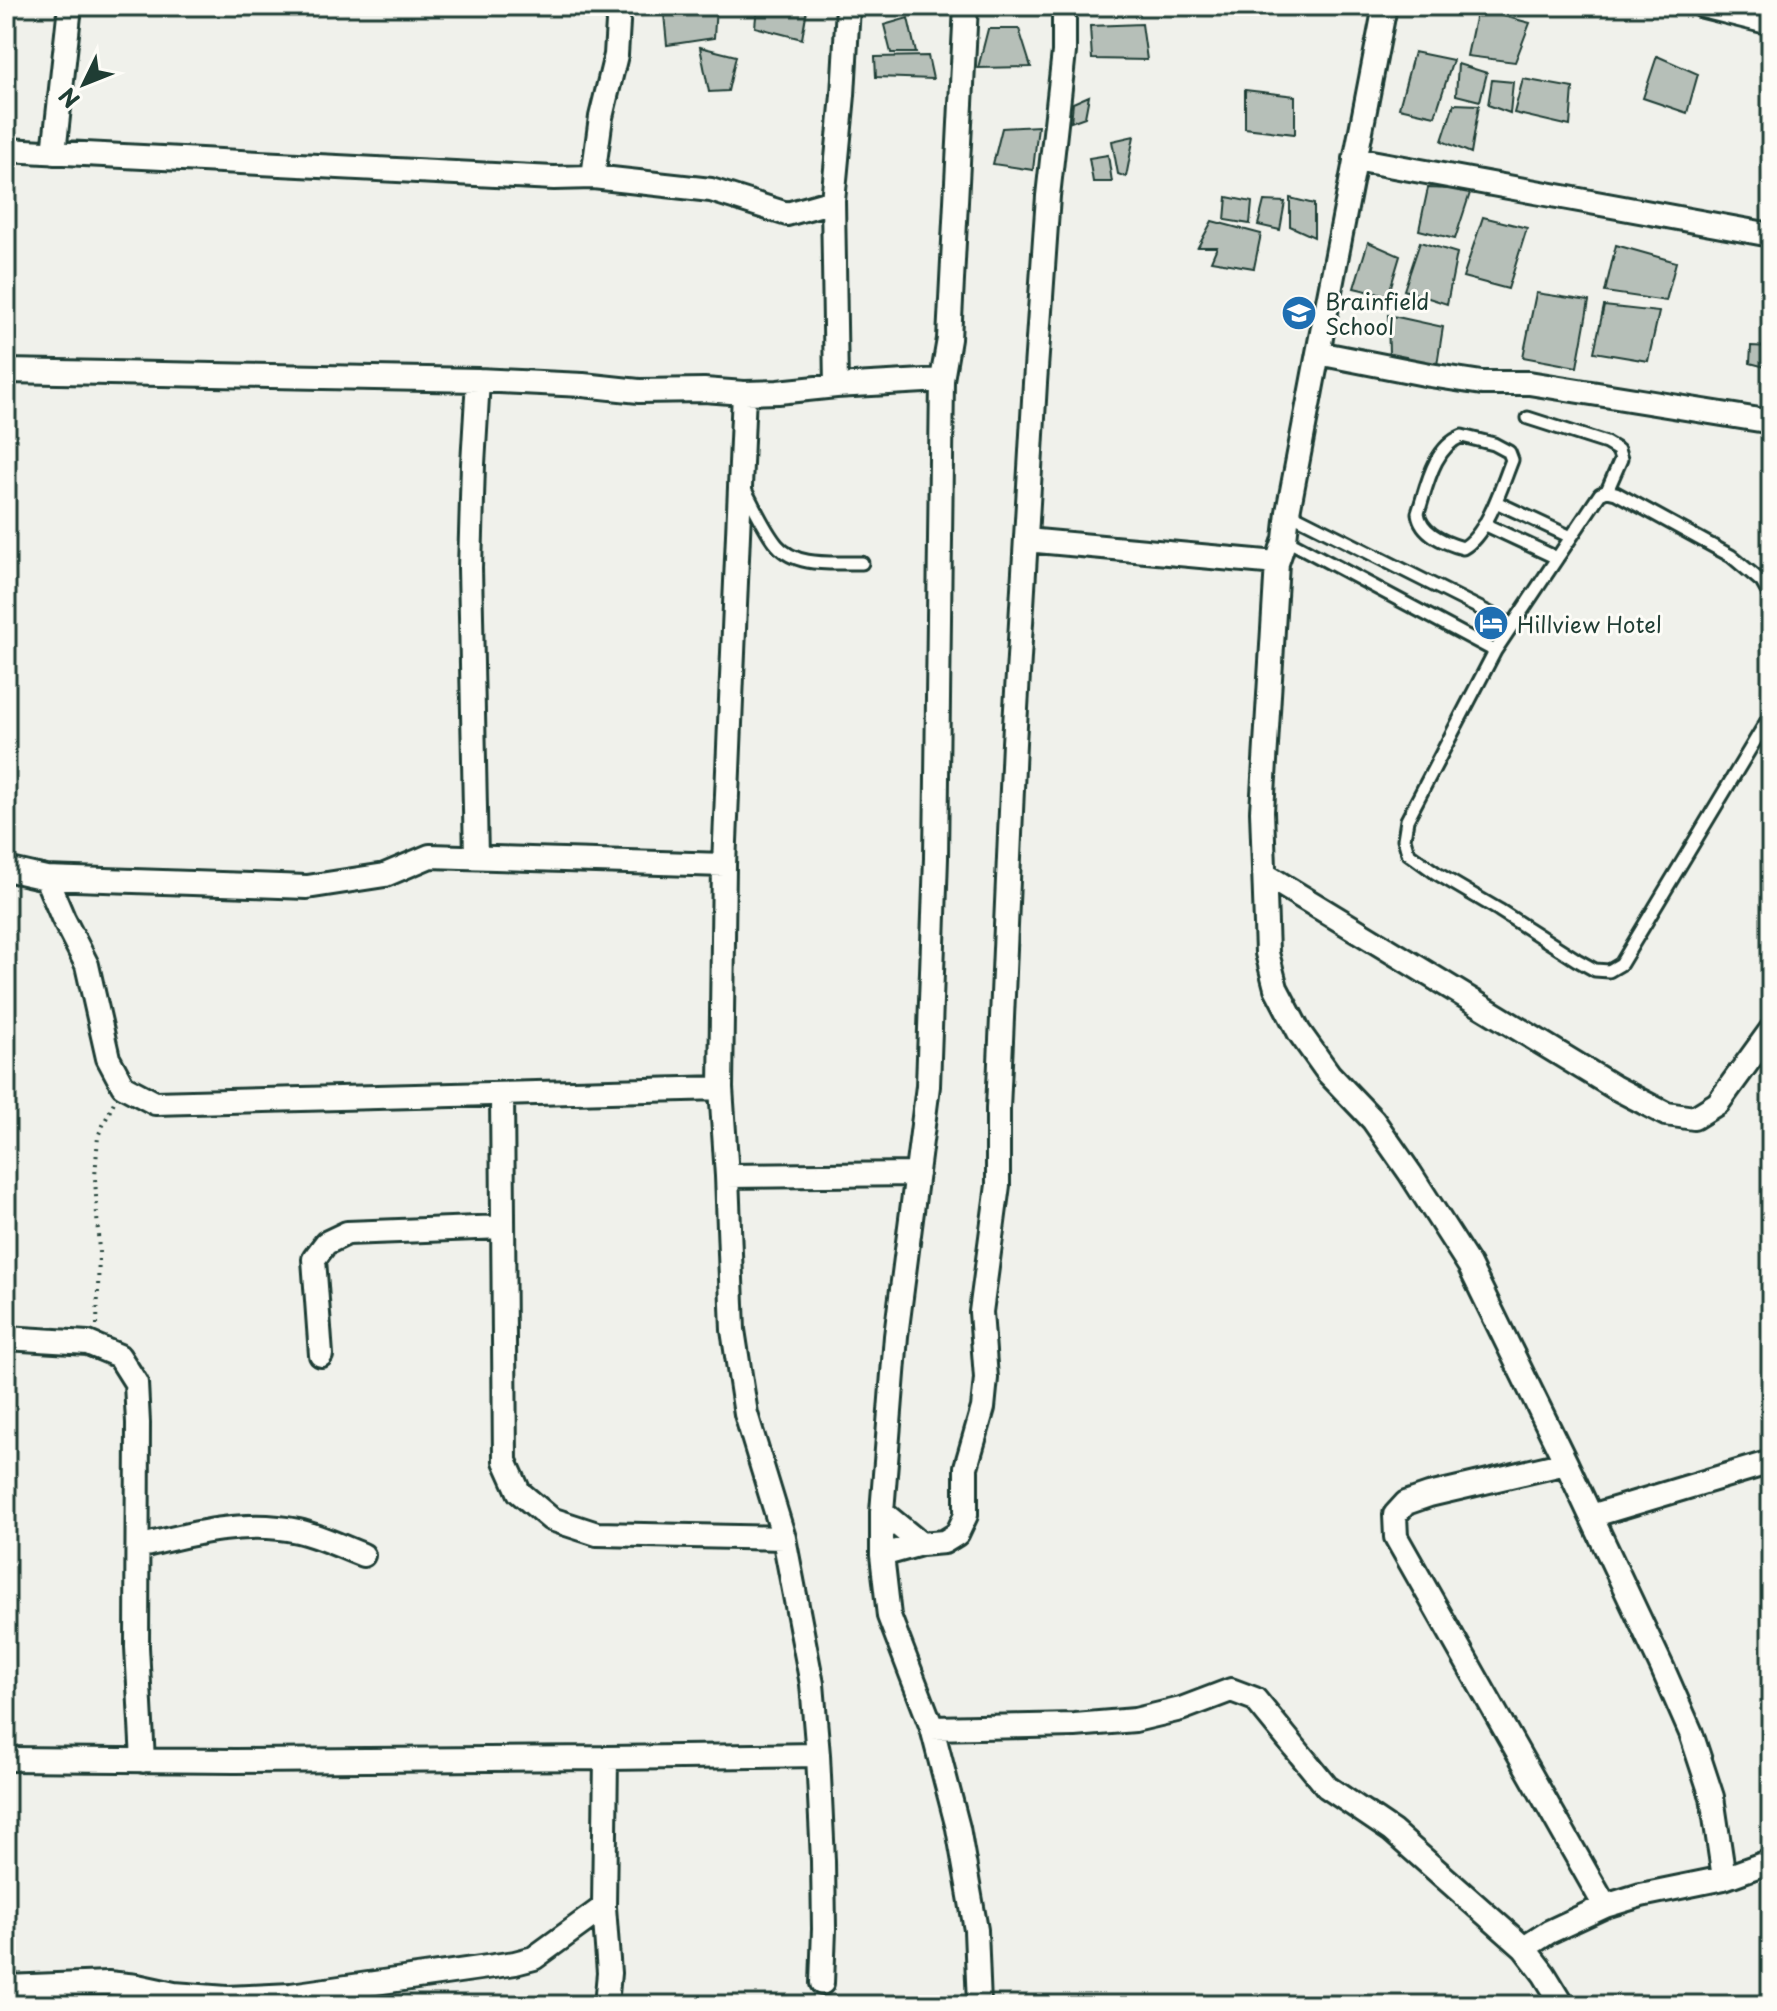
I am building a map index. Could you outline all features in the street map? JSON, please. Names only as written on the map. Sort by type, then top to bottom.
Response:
[{"type":"street","points":[[54,153],[70,6]]},
{"type":"street","points":[[593,177],[601,117],[616,55],[619,6]]},
{"type":"street","points":[[836,386],[833,201],[848,6]]},
{"type":"street","points":[[966,6],[949,339],[942,380],[936,858],[928,1086],[896,1336],[882,1512],[882,1555],[889,1616],[932,1728],[958,1828],[976,1930],[979,2005]]},
{"type":"street","points":[[882,1555],[921,1544],[944,1542],[957,1534],[966,1515],[966,1467],[983,1408],[986,1378],[981,1312],[998,1185],[998,1109],[1014,743],[1048,196],[1064,52],[1064,6]]},
{"type":"street","points":[[1385,6],[1285,539],[1277,563],[1262,811],[1267,953],[1276,988],[1299,1032],[1329,1074],[1373,1120],[1469,1265],[1566,1463],[1691,1733],[1712,1797],[1724,1878]]},
{"type":"street","points":[[1703,6],[1771,23]]},
{"type":"street","points":[[6,150],[554,178],[593,177],[711,190],[787,214],[833,201]]},
{"type":"street","points":[[1355,159],[1771,235]]},
{"type":"street","points":[[1318,353],[1482,383],[1529,383],[1766,421]]},
{"type":"street","points":[[6,371],[478,380],[639,391],[744,393],[942,380]]},
{"type":"street","points":[[476,857],[470,568],[478,380]]},
{"type":"street","points":[[744,393],[724,865],[721,1088],[733,1330],[746,1414],[784,1538],[812,1684],[818,1755],[824,1929],[822,1983]]},
{"type":"street","points":[[1026,540],[1277,563]]},
{"type":"street","points":[[6,869],[46,878],[307,887],[385,875],[430,856],[724,865]]},
{"type":"street","points":[[1264,874],[1614,1087],[1666,1114],[1694,1118],[1718,1103],[1771,1030]]},
{"type":"street","points":[[46,878],[87,965],[108,1058],[123,1086],[155,1103],[721,1088]]},
{"type":"street","points":[[502,1094],[505,1461],[519,1492],[551,1519],[597,1534],[784,1538]]},
{"type":"street","points":[[727,1176],[917,1174]]},
{"type":"street","points":[[321,1355],[314,1259],[326,1243],[347,1233],[503,1227]]},
{"type":"street","points":[[6,1338],[88,1343],[119,1356],[136,1383],[137,1647],[143,1761]]},
{"type":"street","points":[[1591,1516],[1771,1462]]},
{"type":"street","points":[[1566,1463],[1406,1503],[1395,1515],[1396,1537],[1605,1906]]},
{"type":"street","points":[[882,1512],[921,1544]]},
{"type":"street","points":[[138,1547],[195,1533],[258,1526],[299,1531],[363,1555]]},
{"type":"street","points":[[932,1728],[1075,1725],[1135,1720],[1181,1709],[1231,1690],[1255,1699],[1327,1787],[1392,1831],[1524,1948],[1544,1974],[1558,2003]]},
{"type":"street","points":[[6,1759],[143,1761],[818,1755]]},
{"type":"street","points":[[606,1758],[604,1907],[609,1973],[606,2005]]},
{"type":"street","points":[[1524,1948],[1549,1932],[1605,1906],[1641,1895],[1724,1878],[1771,1861]]},
{"type":"street","points":[[6,1987],[108,1983],[137,1995],[227,1998],[291,1995],[534,1958],[604,1907]]},
{"type":"lane","points":[[1528,418],[1606,443],[1618,450],[1621,459],[1607,491]]},
{"type":"lane","points":[[1462,436],[1494,444],[1509,452],[1512,460],[1496,502],[1472,543],[1463,548],[1427,531],[1419,520],[1418,513],[1436,461],[1451,440],[1462,436]]},
{"type":"lane","points":[[740,482],[778,546],[794,557],[811,561],[862,563]]},
{"type":"lane","points":[[1771,598],[1762,582],[1731,556],[1616,493],[1607,491],[1600,494],[1495,651],[1407,820],[1404,845],[1408,853],[1436,873],[1595,970],[1609,971],[1621,964],[1771,714]]},
{"type":"lane","points":[[1496,502],[1571,537]]},
{"type":"lane","points":[[1288,512],[1513,625]]},
{"type":"lane","points":[[1484,524],[1557,558]]},
{"type":"lane","points":[[1285,539],[1495,651]]},
{"type":"path","points":[[88,1343],[97,1326],[99,1253],[95,1177],[98,1136],[123,1086]]},
{"type":"building","points":[[650,6],[716,6],[714,38],[667,45],[664,14],[673,12],[672,7]]},
{"type":"building","points":[[757,6],[807,9],[802,39],[755,27]]},
{"type":"building","points":[[1477,9],[1530,23],[1515,62],[1467,56]]},
{"type":"building","points":[[908,18],[916,53],[891,53],[884,25]]},
{"type":"building","points":[[1142,24],[1147,60],[1092,59],[1090,26]]},
{"type":"building","points":[[988,29],[1019,29],[1031,67],[978,68]]},
{"type":"building","points":[[700,47],[736,56],[728,91],[709,92]]},
{"type":"building","points":[[1414,52],[1453,60],[1435,116],[1399,108]]},
{"type":"building","points":[[928,56],[933,79],[876,77],[875,57]]},
{"type":"building","points":[[1657,56],[1698,74],[1687,113],[1643,98]]},
{"type":"building","points":[[1458,64],[1487,73],[1480,101],[1456,95]]},
{"type":"building","points":[[1523,79],[1573,88],[1570,126],[1514,113]]},
{"type":"building","points":[[1492,80],[1513,82],[1510,113],[1488,105]]},
{"type":"building","points":[[1245,90],[1295,96],[1295,134],[1245,128]]},
{"type":"building","points":[[1089,96],[1085,117],[1071,122],[1073,103]]},
{"type":"building","points":[[1454,104],[1479,105],[1471,153],[1442,141]]},
{"type":"building","points":[[1038,126],[1033,170],[993,164],[1002,128]]},
{"type":"building","points":[[1134,136],[1126,177],[1118,174],[1112,141]]},
{"type":"building","points":[[1108,155],[1112,182],[1093,182],[1089,158]]},
{"type":"building","points":[[1428,188],[1471,190],[1455,239],[1419,230]]},
{"type":"building","points":[[1227,197],[1252,202],[1250,224],[1225,220]]},
{"type":"building","points":[[1290,198],[1314,204],[1314,237],[1290,226]]},
{"type":"building","points":[[1264,201],[1285,202],[1280,230],[1258,225]]},
{"type":"building","points":[[1483,217],[1527,228],[1508,289],[1463,277]]},
{"type":"building","points":[[1212,221],[1261,234],[1254,268],[1211,261],[1217,247],[1198,247]]},
{"type":"building","points":[[1368,242],[1400,256],[1388,296],[1354,288]]},
{"type":"building","points":[[1420,242],[1457,253],[1447,304],[1404,290]]},
{"type":"building","points":[[1616,245],[1676,262],[1666,301],[1605,292]]},
{"type":"building","points":[[1536,293],[1589,301],[1577,367],[1523,357]]},
{"type":"building","points":[[1604,306],[1659,312],[1648,361],[1594,352]]},
{"type":"building","points":[[1388,315],[1443,327],[1437,365],[1389,354]]},
{"type":"building","points":[[1751,346],[1770,347],[1769,368],[1750,363]]},
{"type":"place","name":"Brainfield School","points":[[1299,313]]},
{"type":"place","name":"Hillview Hotel","points":[[1491,623]]}]
